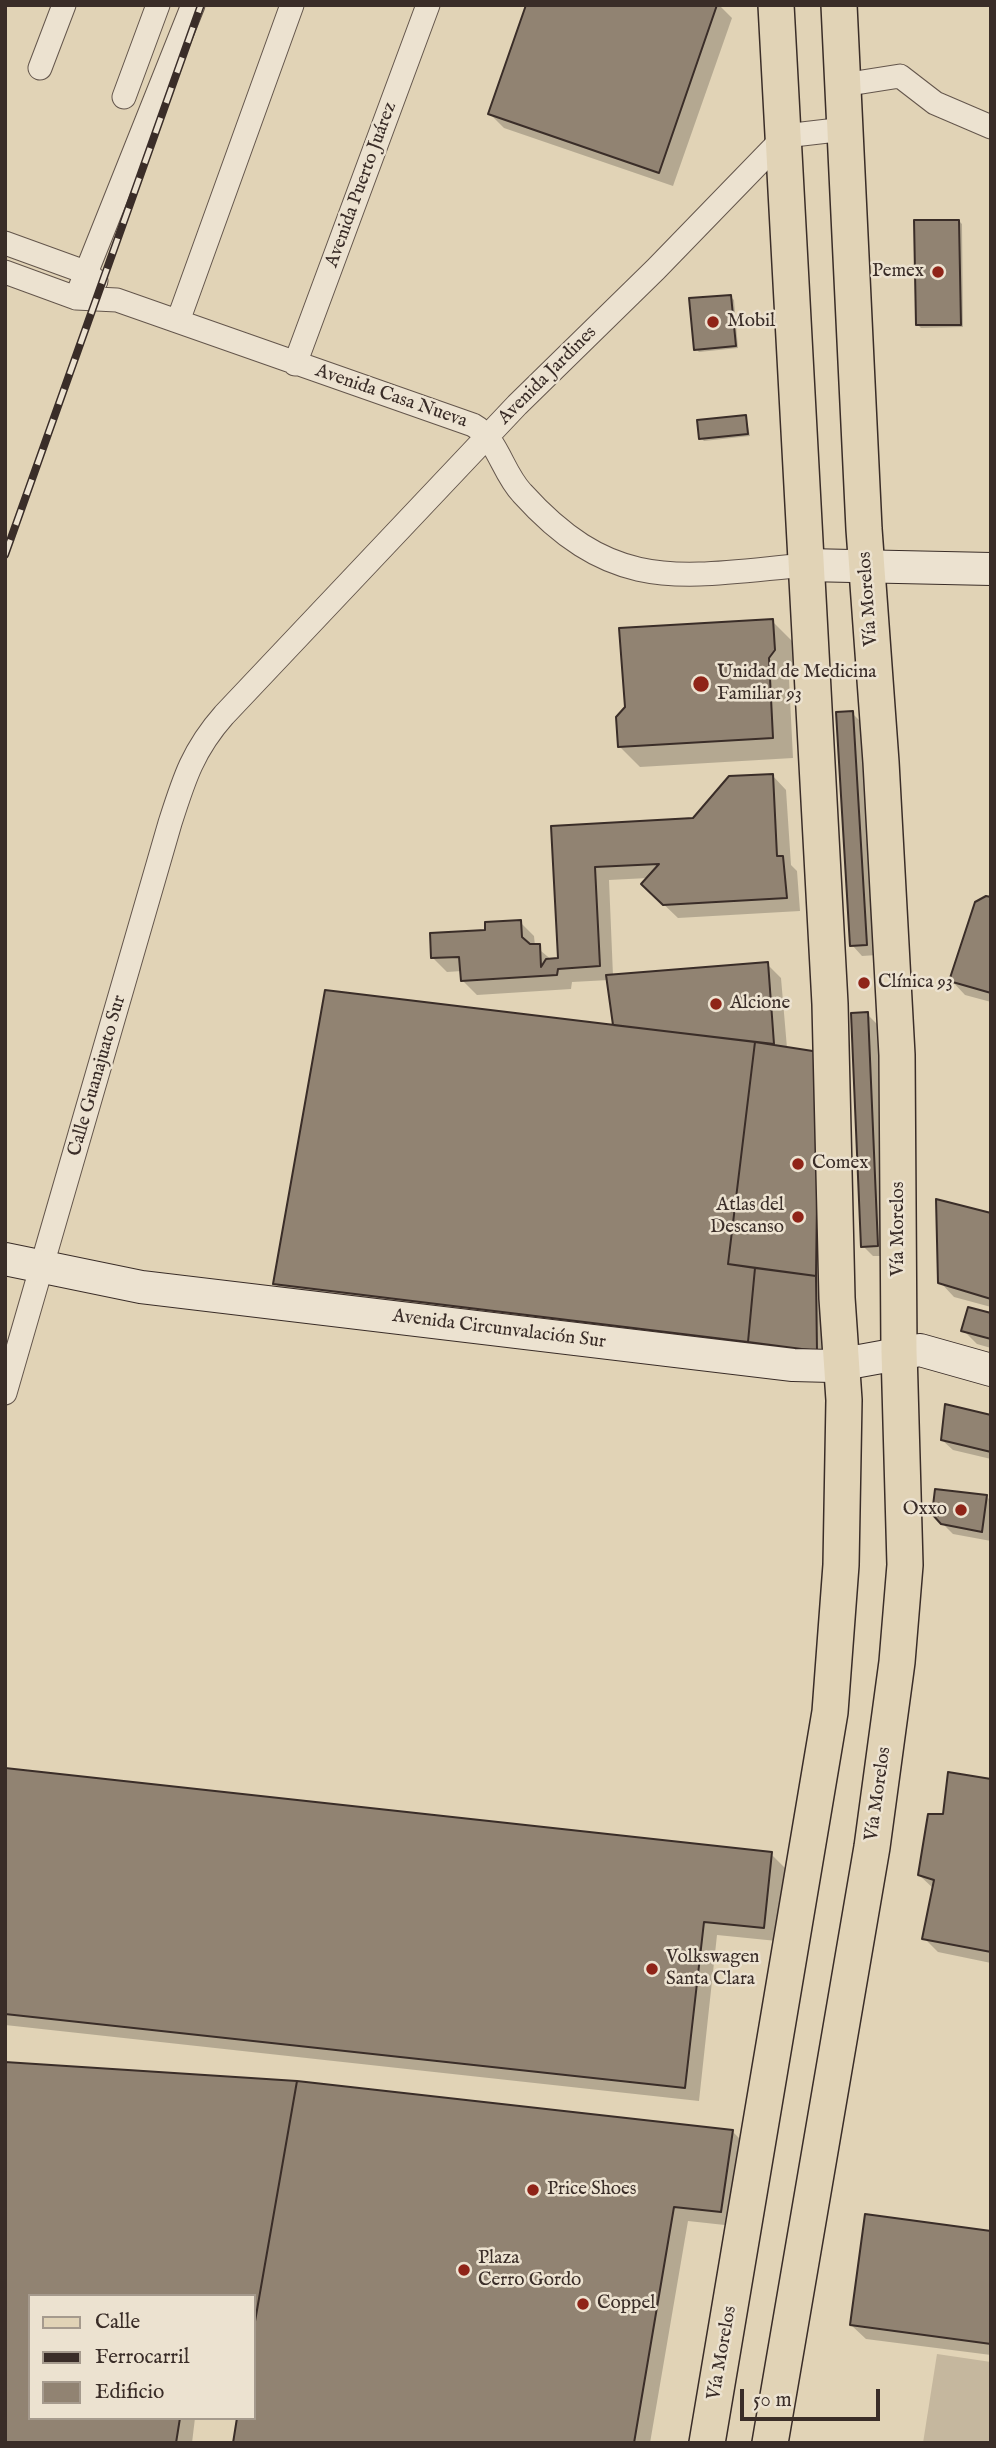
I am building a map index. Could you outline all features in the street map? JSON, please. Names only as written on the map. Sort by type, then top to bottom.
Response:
[{"type":"main road","name":"Vía Morelos","points":[[707,2443],[830,1712],[841,1565],[841,1365],[830,1004],[776,5]]},
{"type":"main road","name":"Vía Morelos","points":[[770,2443],[872,1847],[897,1662],[905,1565],[899,1351],[897,1055],[867,565],[839,5]]},
{"type":"street","points":[[40,68],[64,5]]},
{"type":"street","points":[[124,97],[158,5]]},
{"type":"street","points":[[76,298],[193,5]]},
{"type":"street","points":[[178,321],[292,5]]},
{"type":"street","name":"Avenida Puerto Juárez","points":[[295,364],[428,5]]},
{"type":"street","points":[[844,85],[900,76],[935,103],[991,127]]},
{"type":"street","points":[[785,135],[845,129]]},
{"type":"street","name":"Avenida Jardines","points":[[191,760],[224,715],[488,436],[656,269],[785,135]]},
{"type":"street","points":[[6,275],[11,245]]},
{"type":"street","name":"Avenida Casa Nueva","points":[[11,245],[85,272],[117,300]]},
{"type":"street","name":"Avenida Casa Nueva","points":[[6,275],[76,298],[117,300],[452,418],[488,436],[512,481],[552,522],[595,554],[643,571],[700,576],[806,565],[991,569]]},
{"type":"street","name":"Calle Guanajuato Sur","points":[[5,1393],[191,760]]},
{"type":"street","name":"Avenida Circunvalación Sur","points":[[5,1259],[167,1290],[793,1365],[841,1365],[899,1351],[926,1350],[991,1370]]},
{"type":"shaded area","points":[[937,2354],[991,2362],[991,2443],[923,2443]]},
{"type":"building","points":[[526,5],[717,5],[659,173],[488,114]]},
{"type":"building","name":"Pemex","points":[[914,220],[959,220],[961,325],[916,325]]},
{"type":"building","name":"Mobil","points":[[731,295],[736,346],[694,350],[689,298]]},
{"type":"building","points":[[746,415],[748,434],[699,439],[697,420]]},
{"type":"building","points":[[773,619],[775,650],[769,658],[773,738],[618,747],[616,717],[625,707],[619,628]]},
{"type":"building","points":[[853,711],[867,945],[850,946],[836,712]]},
{"type":"building","points":[[773,774],[777,856],[783,856],[787,898],[663,905],[641,884],[659,864],[595,867],[600,966],[558,969],[557,975],[461,981],[459,957],[431,958],[430,933],[485,930],[485,922],[521,920],[522,937],[530,944],[540,944],[541,967],[546,959],[558,958],[551,826],[693,818],[729,776]]},
{"type":"building","points":[[986,896],[991,897],[991,993],[949,981],[975,902]]},
{"type":"building","points":[[768,962],[774,1044],[613,1025],[606,975]]},
{"type":"building","points":[[325,990],[755,1042],[728,1264],[755,1268],[748,1342],[273,1284]]},
{"type":"building","points":[[868,1012],[878,1246],[861,1247],[851,1013]]},
{"type":"building","points":[[755,1042],[819,1052],[816,1276],[728,1264]]},
{"type":"building","points":[[936,1199],[991,1213],[991,1299],[938,1283]]},
{"type":"building","points":[[755,1268],[816,1276],[817,1351],[748,1342]]},
{"type":"building","points":[[968,1307],[991,1313],[991,1339],[961,1331]]},
{"type":"building","points":[[945,1404],[991,1415],[991,1452],[941,1440]]},
{"type":"building","points":[[935,1489],[987,1495],[982,1532],[941,1524],[932,1514]]},
{"type":"building","points":[[5,1768],[772,1852],[764,1928],[704,1922],[685,2088],[5,2014]]},
{"type":"building","points":[[948,1772],[991,1779],[991,1952],[922,1939],[934,1880],[918,1875],[928,1814],[943,1814]]},
{"type":"building","points":[[5,2062],[297,2081],[256,2316],[256,2294],[28,2294],[28,2420],[180,2420],[176,2443],[5,2443]]},
{"type":"building","name":"Plaza Cerro Gordo","points":[[297,2081],[733,2130],[721,2212],[674,2207],[634,2443],[233,2443],[237,2420],[256,2420],[256,2316]]},
{"type":"building","points":[[865,2214],[991,2231],[991,2344],[850,2325]]},
{"type":"railway","points":[[5,555],[201,5]]},
{"type":"place","name":"Pemex","points":[[938,272]]},
{"type":"place","name":"Mobil","points":[[713,322]]},
{"type":"place","name":"Unidad de Medicina Familiar 93","points":[[701,684]]},
{"type":"place","name":"Clínica 93","points":[[864,983]]},
{"type":"place","name":"Alcione","points":[[716,1004]]},
{"type":"place","name":"Comex","points":[[798,1164]]},
{"type":"place","name":"Atlas del Descanso","points":[[798,1217]]},
{"type":"place","name":"Oxxo","points":[[961,1510]]},
{"type":"place","name":"Volkswagen Santa Clara","points":[[652,1969]]},
{"type":"place","name":"Price Shoes","points":[[533,2190]]},
{"type":"place","name":"Plaza Cerro Gordo","points":[[464,2270]]},
{"type":"place","name":"Coppel","points":[[583,2304]]}]
